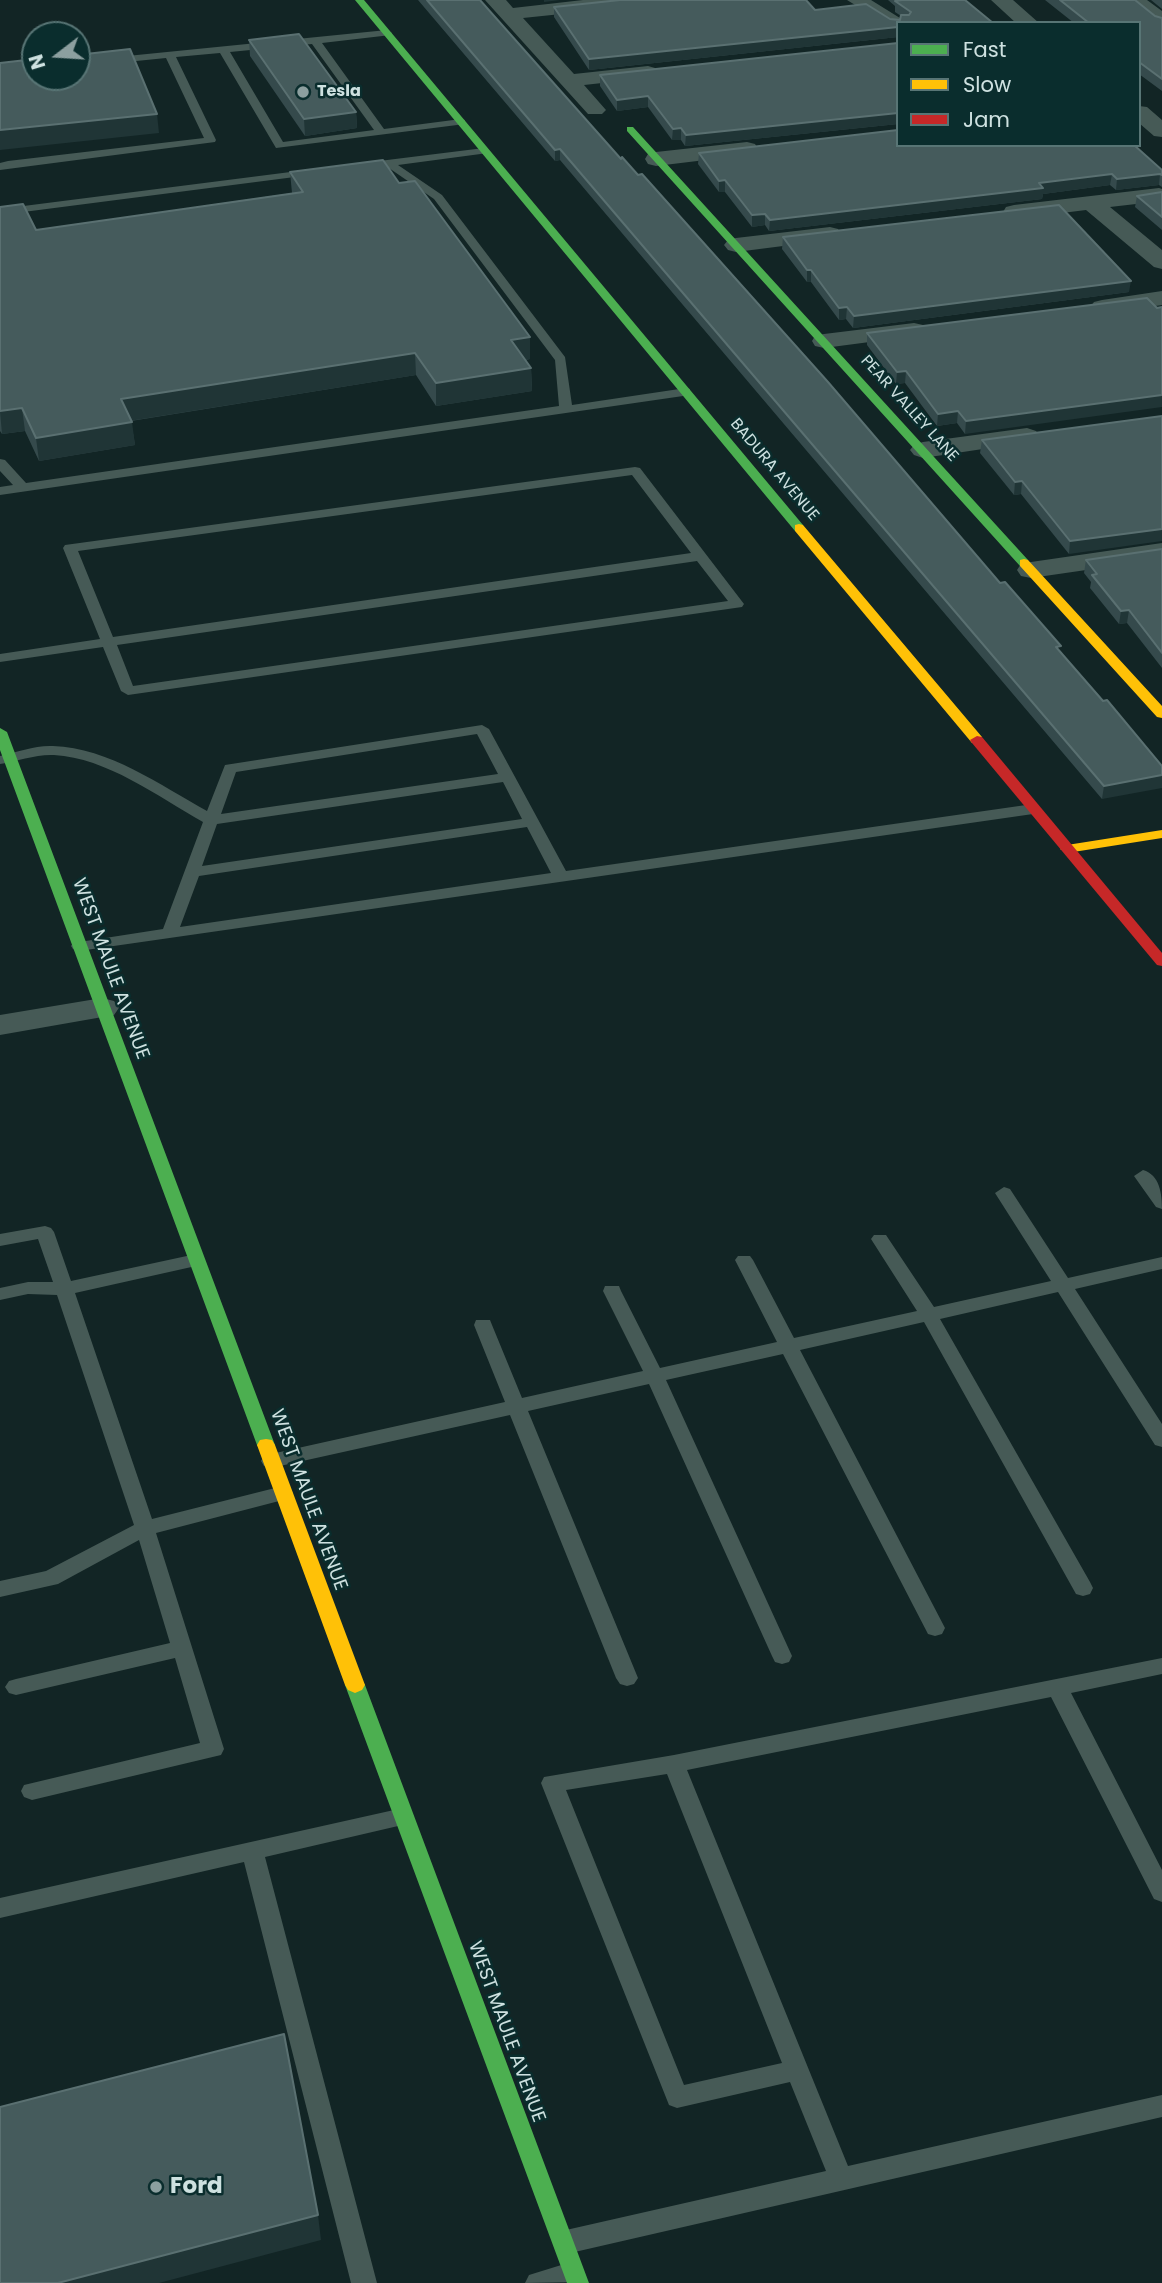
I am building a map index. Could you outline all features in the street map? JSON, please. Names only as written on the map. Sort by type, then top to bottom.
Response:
[{"type":"street","name":"BADURA AVENUE","points":[[359,0],[1162,962]]},
{"type":"street","points":[[501,7],[638,0]]},
{"type":"street","points":[[857,0],[896,22]]},
{"type":"street","points":[[1001,0],[1027,21]]},
{"type":"street","points":[[501,7],[595,110]]},
{"type":"street","points":[[568,81],[664,70]]},
{"type":"street","points":[[1141,114],[1162,131]]},
{"type":"street","name":"PEAR VALLEY LANE","points":[[630,129],[1160,709]]},
{"type":"street","points":[[656,159],[764,147]]},
{"type":"street","points":[[996,215],[1159,195]]},
{"type":"street","points":[[1092,204],[1162,262]]},
{"type":"street","points":[[736,245],[846,232]]},
{"type":"street","points":[[1077,310],[1162,299]]},
{"type":"street","points":[[824,341],[930,328]]},
{"type":"street","points":[[922,450],[1056,432]]},
{"type":"street","points":[[1031,570],[1162,551]]},
{"type":"street","name":"WEST MAULE AVENUE","points":[[0,732],[5,759],[79,946],[576,2278]]},
{"type":"street","points":[[1067,849],[1162,834]]},
{"type":"street","points":[[0,1025],[102,1008]]},
{"type":"lane","points":[[91,63],[387,33]]},
{"type":"lane","points":[[314,40],[381,133]]},
{"type":"lane","points":[[223,49],[280,146],[461,122]]},
{"type":"lane","points":[[0,167],[211,140],[170,55]]},
{"type":"lane","points":[[347,168],[484,151]]},
{"type":"lane","points":[[388,163],[438,197],[561,360],[566,410]]},
{"type":"lane","points":[[0,212],[333,170]]},
{"type":"lane","points":[[0,491],[686,392]]},
{"type":"lane","points":[[0,463],[23,488]]},
{"type":"lane","points":[[635,471],[737,604],[128,691],[108,642],[70,548],[635,471]]},
{"type":"lane","points":[[0,658],[701,556]]},
{"type":"lane","points":[[170,933],[230,768],[482,729],[561,877]]},
{"type":"lane","points":[[5,759],[51,750],[79,754],[122,770],[211,820],[508,777]]},
{"type":"lane","points":[[79,946],[1033,809]]},
{"type":"lane","points":[[192,872],[532,822]]},
{"type":"lane","points":[[1143,1176],[1162,1203]]},
{"type":"lane","points":[[1004,1193],[1162,1440]]},
{"type":"lane","points":[[0,1240],[46,1232],[145,1528],[214,1749],[32,1791]]},
{"type":"lane","points":[[880,1238],[929,1315],[1083,1588]]},
{"type":"lane","points":[[0,1294],[28,1289],[65,1289],[197,1260]]},
{"type":"lane","points":[[744,1260],[935,1628]]},
{"type":"lane","points":[[271,1461],[1162,1263]]},
{"type":"lane","points":[[612,1291],[655,1376],[782,1656]]},
{"type":"lane","points":[[483,1325],[627,1678]]},
{"type":"lane","points":[[0,1589],[51,1578],[145,1528],[283,1493]]},
{"type":"lane","points":[[16,1687],[183,1648]]},
{"type":"lane","points":[[797,2070],[677,2097],[552,1783],[674,1764],[1162,1666]]},
{"type":"lane","points":[[1057,1687],[1162,1892]]},
{"type":"lane","points":[[674,1764],[841,2179]]},
{"type":"lane","points":[[0,1908],[404,1817]]},
{"type":"lane","points":[[252,1851],[365,2283]]},
{"type":"lane","points":[[563,2243],[1162,2106]]},
{"type":"lane","points":[[538,2283],[576,2278]]},
{"type":"building","points":[[427,0],[480,0],[621,159],[622,157],[638,175],[642,174],[828,382],[1000,583],[1005,582],[1061,646],[1056,647],[1103,701],[1107,700],[1162,766],[1162,775],[1104,786],[560,149],[555,150]]},
{"type":"building","points":[[620,0],[806,0],[815,10],[866,4],[890,19],[900,20],[901,15],[909,15],[911,12],[895,1],[965,0],[991,21],[896,21],[896,27],[589,59],[554,7]]},
{"type":"building","points":[[1060,0],[1135,0],[1155,16],[1162,18],[1162,79],[1141,63],[1141,21],[1086,21]]},
{"type":"building","name":"Tesla","points":[[299,34],[356,112],[304,119],[249,40]]},
{"type":"building","points":[[896,43],[896,113],[686,135],[681,128],[673,129],[648,96],[617,100],[600,75]]},
{"type":"building","points":[[130,49],[157,114],[0,130],[0,63],[21,61],[21,91],[91,91],[91,53]]},
{"type":"building","points":[[896,130],[896,147],[1136,147],[1162,170],[1162,175],[1117,179],[1112,174],[1039,183],[1043,188],[770,220],[765,214],[752,215],[725,180],[719,181],[699,153]]},
{"type":"building","points":[[383,160],[399,183],[415,181],[530,337],[511,340],[531,368],[436,383],[415,353],[121,399],[132,422],[36,438],[22,408],[0,411],[0,207],[23,204],[36,230],[303,192],[290,172]]},
{"type":"building","points":[[1162,192],[1162,217],[1137,196]]},
{"type":"building","points":[[1059,205],[1131,281],[854,316],[847,307],[839,308],[783,237]]},
{"type":"building","points":[[1147,298],[1157,308],[1162,307],[1162,395],[966,421],[958,411],[938,414],[906,371],[897,372],[867,333]]},
{"type":"building","points":[[1162,416],[1162,529],[1070,541],[1022,481],[1015,482],[982,440]]},
{"type":"building","points":[[1162,549],[1162,653],[1129,610],[1121,611],[1092,575],[1097,574],[1086,560]]},
{"type":"building","name":"Ford","points":[[284,2034],[318,2215],[58,2283],[0,2283],[0,2107]]},
{"type":"traffic: fast","points":[[359,0],[799,528]]},
{"type":"traffic: fast","points":[[630,129],[1024,563]]},
{"type":"traffic: fast","points":[[0,732],[266,1445]]},
{"type":"traffic: fast","points":[[355,1685],[578,2283]]},
{"type":"traffic: slow","points":[[799,528],[977,740]]},
{"type":"traffic: slow","points":[[1024,563],[1162,714]]},
{"type":"traffic: slow","points":[[1067,849],[1162,834]]},
{"type":"traffic: slow","points":[[266,1445],[355,1685]]},
{"type":"traffic: jam","points":[[977,740],[1162,962]]},
{"type":"place","name":"Tesla","points":[[303,92]]},
{"type":"place","name":"Ford","points":[[156,2187]]}]
